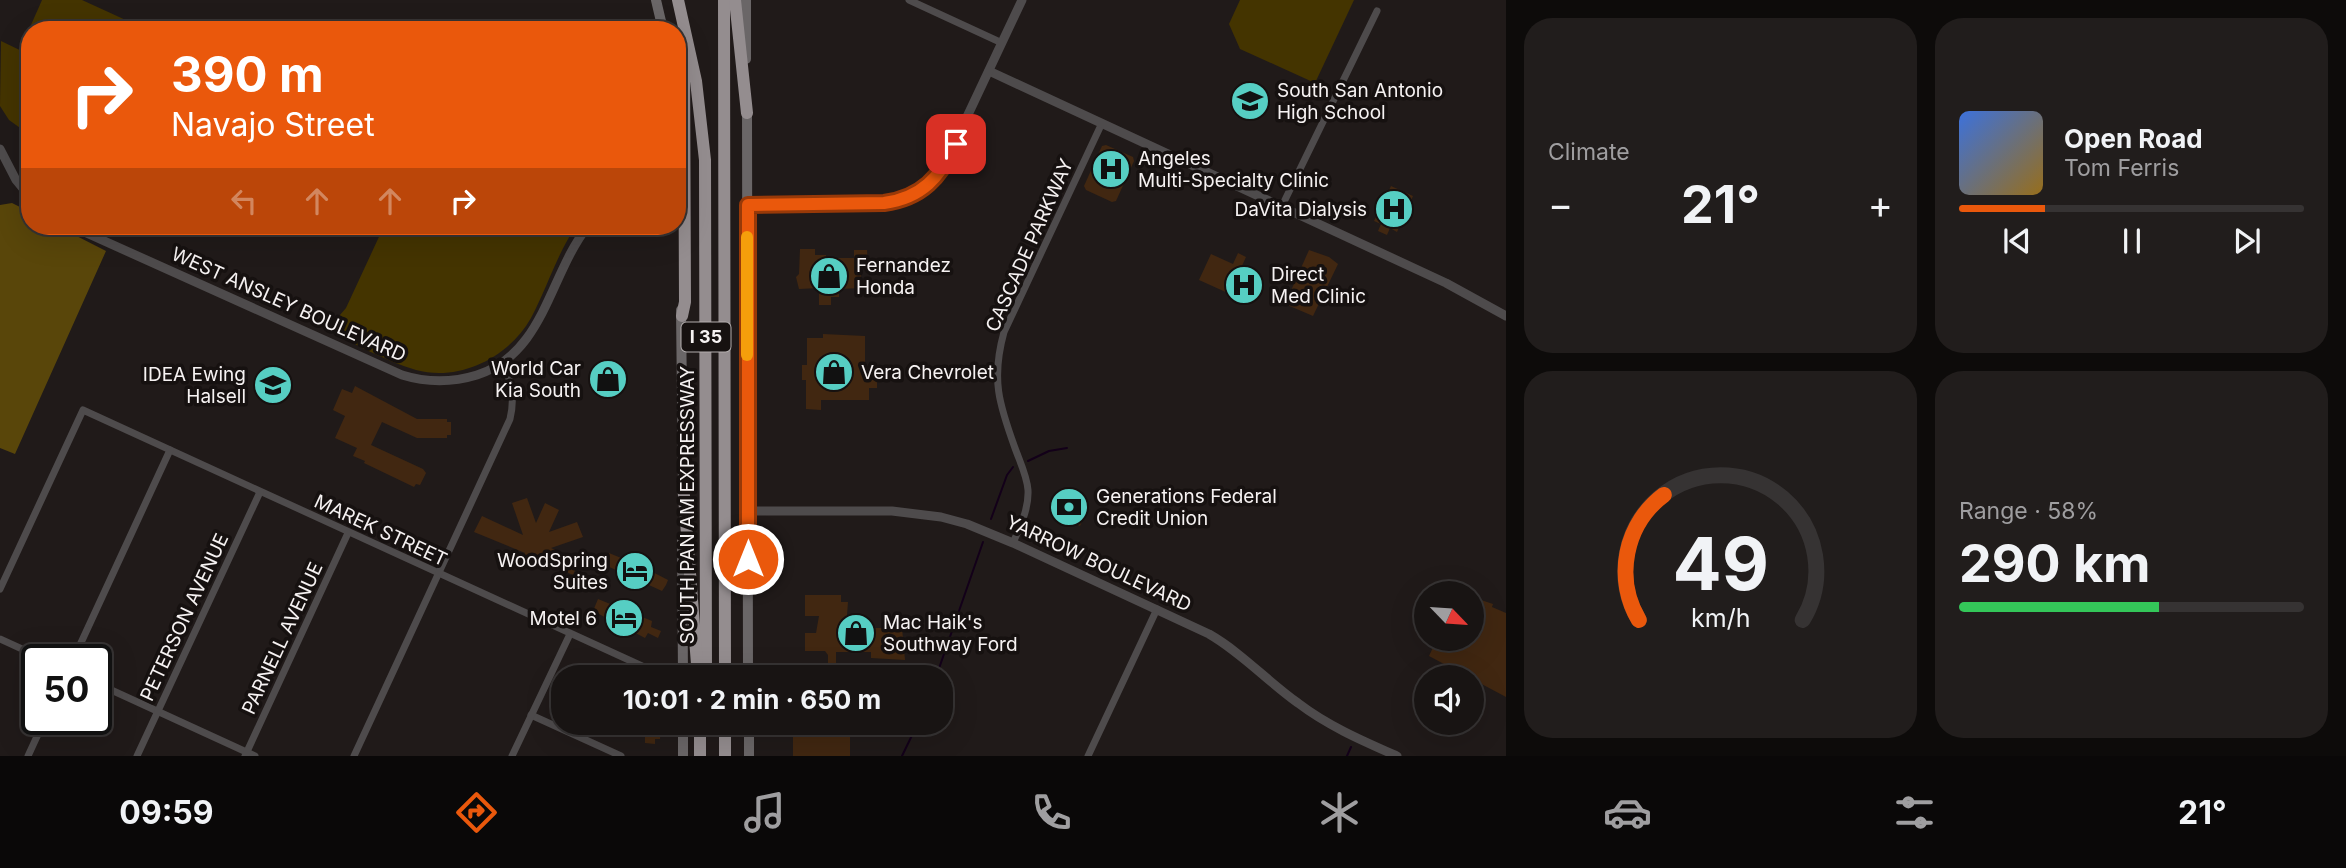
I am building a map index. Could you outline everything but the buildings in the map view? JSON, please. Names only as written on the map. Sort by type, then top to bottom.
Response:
[{"type":"highway","points":[[677,0],[680,21]]},
{"type":"highway","name":"SOUTH PAN AM EXPRESSWAY","points":[[677,0],[682,21]]},
{"type":"highway","name":"SOUTH PAN AM EXPRESSWAY","points":[[724,0],[725,665]]},
{"type":"highway","points":[[735,0],[747,113]]},
{"type":"highway","name":"SOUTH PAN AM EXPRESSWAY","points":[[686,38],[696,81],[705,160],[706,665]]},
{"type":"highway","points":[[681,316],[685,302],[685,235]]},
{"type":"highway","points":[[682,483],[697,665]]},
{"type":"highway","points":[[699,756],[700,735]]},
{"type":"highway","points":[[706,735],[706,756]]},
{"type":"highway","points":[[725,735],[725,756]]},
{"type":"main road","points":[[656,0],[661,21]]},
{"type":"main road","points":[[746,0],[748,665]]},
{"type":"main road","points":[[680,235],[682,665]]},
{"type":"main road","points":[[683,735],[683,756]]},
{"type":"main road","points":[[749,735],[749,756]]},
{"type":"street","points":[[908,0],[1002,44]]},
{"type":"street","points":[[928,9],[933,0]]},
{"type":"street","points":[[748,205],[884,203],[902,200],[924,190],[948,161],[1022,0]]},
{"type":"street","points":[[1282,206],[1377,11]]},
{"type":"street","points":[[989,71],[1446,282],[1506,316]]},
{"type":"street","name":"CASCADE PARKWAY","points":[[1013,543],[1025,515],[1028,492],[1025,475],[999,404],[995,379],[998,354],[1004,332],[1102,123]]},
{"type":"street","points":[[0,149],[21,186]]},
{"type":"street","name":"WEST ANSLEY BOULEVARD","points":[[91,235],[402,375],[418,380],[450,382],[483,373],[502,363],[531,335],[569,254],[582,235]]},
{"type":"street","points":[[354,756],[510,419],[513,407],[511,383],[502,363]]},
{"type":"street","name":"MAREK STREET","points":[[0,589],[83,411],[639,665]]},
{"type":"street","points":[[80,644],[170,450]]},
{"type":"street","name":"PETERSON AVENUE","points":[[137,756],[260,492]]},
{"type":"street","name":"YARROW BOULEVARD","points":[[748,511],[911,513],[967,524],[1157,609],[1232,647],[1313,714],[1397,756]]},
{"type":"street","name":"PARNELL AVENUE","points":[[245,754],[348,533]]},
{"type":"street","points":[[1088,756],[1157,609]]},
{"type":"street","points":[[512,756],[570,634]]},
{"type":"street","points":[[0,639],[21,649]]},
{"type":"street","points":[[112,690],[245,754],[255,756]]},
{"type":"street","points":[[531,715],[610,754],[621,756]]},
{"type":"street","points":[[28,756],[38,735]]},
{"type":"shaded area","points":[[42,0],[82,0],[128,21],[33,21]]},
{"type":"shaded area","points":[[1240,0],[1354,0],[1315,83],[1240,49],[1229,24]]},
{"type":"shaded area","points":[[1,41],[21,51],[21,129],[9,120],[0,106]]},
{"type":"shaded area","points":[[12,203],[21,208],[21,235],[75,235],[106,251],[15,454],[0,448],[0,205]]},
{"type":"shaded area","points":[[380,235],[571,235],[522,332],[497,355],[466,369],[433,373],[416,370],[393,362],[327,330],[346,308]]},
{"type":"waterway","points":[[1028,461],[1049,451],[1067,448]]},
{"type":"waterway","points":[[991,519],[1007,475],[1013,467]]},
{"type":"waterway","points":[[940,665],[983,542]]},
{"type":"waterway","points":[[902,756],[912,735]]},
{"type":"waterway","points":[[1347,756],[1351,747]]},
{"type":"slow traffic","points":[[747,237],[747,355]]},
{"type":"place","name":"South San Antonio High School","points":[[1250,101]]},
{"type":"place","name":"Angeles Multi-Specialty Clinic","points":[[1111,169]]},
{"type":"place","name":"DaVita Dialysis","points":[[1394,209]]},
{"type":"place","name":"Fernandez Honda","points":[[829,276]]},
{"type":"place","name":"Direct Med Clinic","points":[[1244,285]]},
{"type":"place","name":"Vera Chevrolet","points":[[834,372]]},
{"type":"place","name":"World Car Kia South","points":[[608,379]]},
{"type":"place","name":"IDEA Ewing Halsell","points":[[273,385]]},
{"type":"place","name":"Generations Federal Credit Union","points":[[1069,507]]},
{"type":"place","name":"WoodSpring Suites","points":[[635,571]]},
{"type":"place","name":"Motel 6","points":[[624,618]]},
{"type":"place","name":"Mac Haik's Southway Ford","points":[[856,633]]},
{"type":"route","points":[[748,559],[748,205],[884,203],[902,200],[924,190],[934,180],[956,144]]}]
